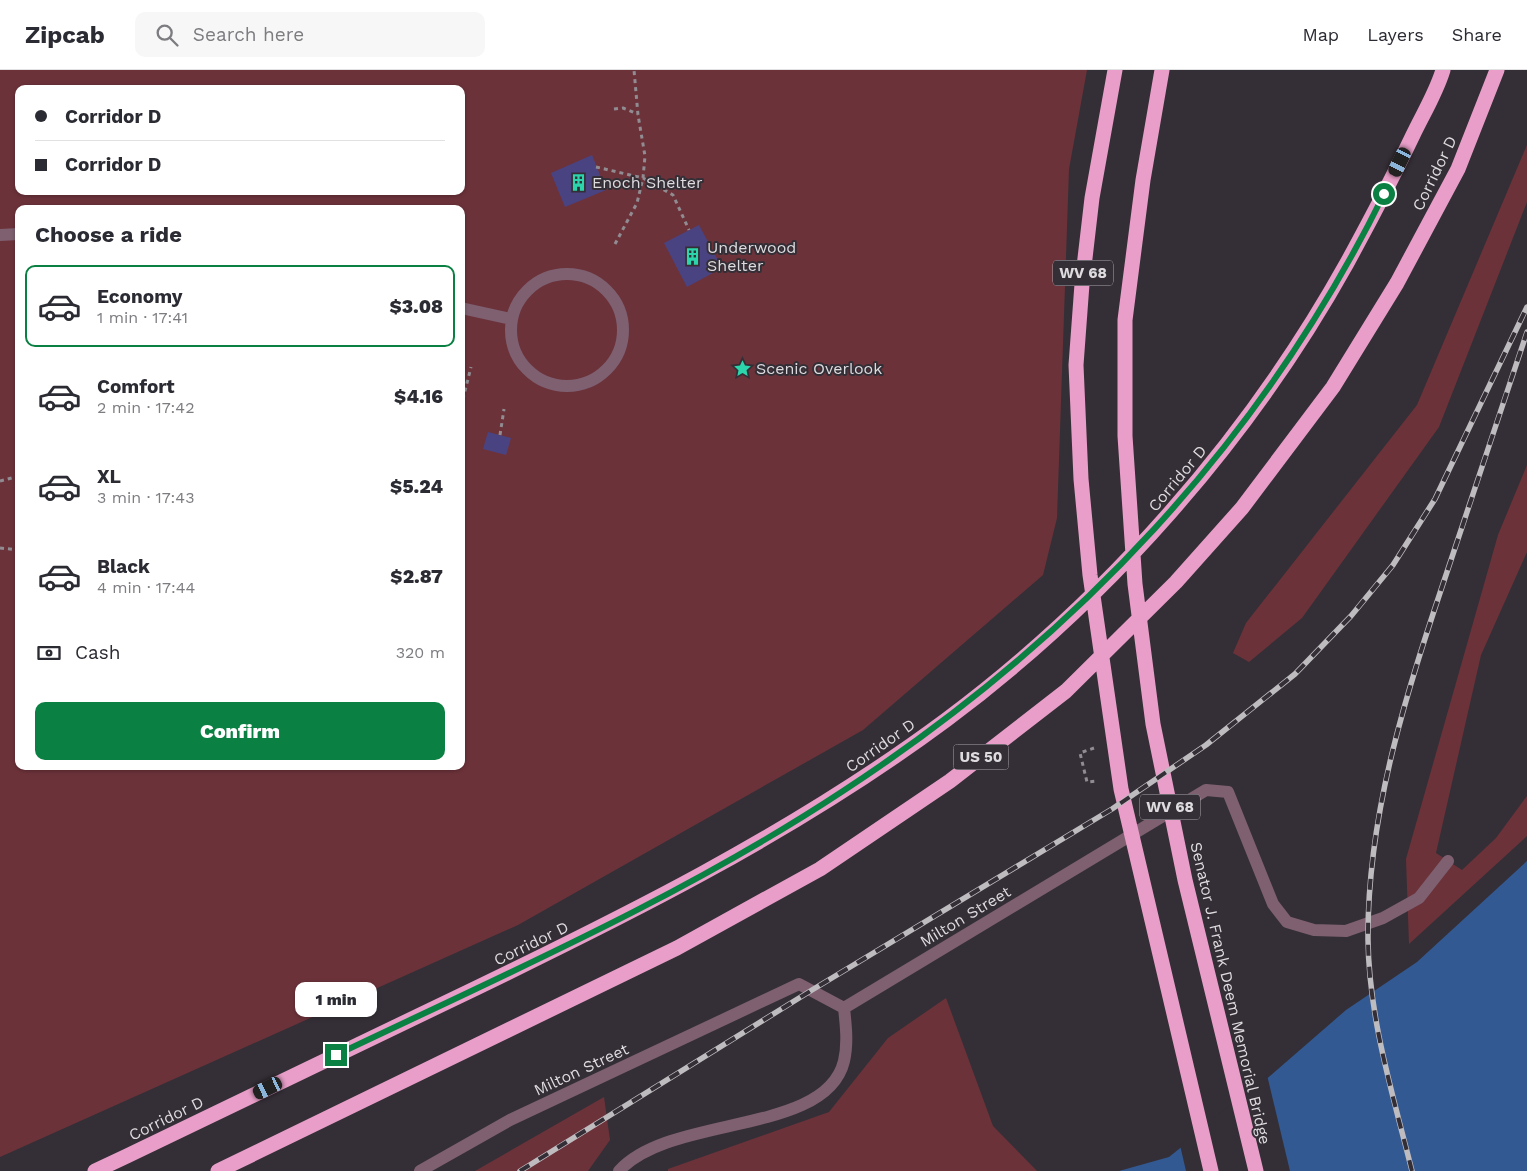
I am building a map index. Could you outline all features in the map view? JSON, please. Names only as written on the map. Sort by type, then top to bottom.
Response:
[{"type":"highway","name":"WV 68","points":[[1115,70],[1092,198],[1081,293],[1076,365],[1080,479],[1090,575],[1121,789],[1211,1171]]},
{"type":"highway","name":"Senator J. Frank Deem Memorial Bridge","points":[[1162,70],[1143,180],[1125,320],[1125,436],[1135,584],[1153,724],[1185,880],[1256,1171]]},
{"type":"highway","name":"Corridor D","points":[[96,1171],[597,930],[735,857],[842,792],[947,719],[1006,671],[1062,622],[1158,528],[1256,406],[1321,309],[1367,226],[1443,70]]},
{"type":"highway","name":"Corridor D","points":[[218,1171],[677,948],[812,873],[950,781],[1066,691],[1176,582],[1242,508],[1333,387],[1398,283],[1458,169],[1497,70]]},
{"type":"street","points":[[0,235],[15,234]]},
{"type":"street","points":[[568,273],[587,276],[604,287],[616,302],[623,320],[622,340],[616,357],[591,381],[574,386],[556,385],[539,379],[525,368],[515,354],[510,336],[511,319],[518,300],[531,286],[548,276],[568,273]]},
{"type":"street","points":[[465,309],[511,319]]},
{"type":"street","name":"Milton Street","points":[[420,1171],[510,1120],[799,984],[844,1008],[1206,790],[1228,792],[1273,904],[1287,922],[1296,925],[1314,930],[1346,930],[1383,918],[1419,898],[1448,861]]},
{"type":"street","points":[[619,1171],[647,1151],[677,1137],[799,1108],[824,1094],[836,1080],[844,1062],[846,1037],[844,1008]]},
{"type":"path","points":[[615,244],[637,203],[643,178],[645,156],[638,115],[634,70]]},
{"type":"path","points":[[614,109],[623,108],[638,115]]},
{"type":"path","points":[[596,167],[643,178],[673,195],[689,230]]},
{"type":"path","points":[[465,391],[471,367]]},
{"type":"path","points":[[500,435],[504,410]]},
{"type":"path","points":[[0,481],[15,477]]},
{"type":"path","points":[[0,548],[15,550]]},
{"type":"path","points":[[1087,782],[1080,753],[1099,747]]},
{"type":"shaded area","points":[[0,70],[1087,70],[1069,169],[1057,518],[1043,575],[863,730],[518,925],[0,1157]]},
{"type":"shaded area","points":[[1527,145],[1527,202],[1439,427],[1302,618],[1249,662],[1233,653],[1246,623],[1417,405]]},
{"type":"shaded area","points":[[1527,465],[1527,552],[1481,655],[1436,853],[1462,870],[1496,838],[1527,796],[1527,836],[1409,944],[1406,859],[1498,535]]},
{"type":"shaded area","points":[[946,998],[993,1126],[1037,1171],[668,1171],[668,1169],[829,1112],[888,1038]]},
{"type":"shaded area","points":[[604,1097],[610,1140],[588,1171],[475,1171]]},
{"type":"water","points":[[1527,861],[1527,1171],[1119,1171],[1169,1157],[1263,1082],[1346,1010],[1417,962]]},
{"type":"pier","points":[[1267,1075],[1290,1171],[1186,1171],[1180,1145]]},
{"type":"building","name":"Enoch Shelter","points":[[592,155],[606,190],[565,207],[551,173]]},
{"type":"building","name":"Underwood Shelter","points":[[699,225],[722,268],[687,287],[664,243]]},
{"type":"building","points":[[488,432],[511,438],[506,455],[483,449]]},
{"type":"railway","points":[[520,1171],[812,990],[1112,809],[1206,745],[1295,674],[1351,616],[1393,565],[1435,499],[1527,307]]},
{"type":"railway","points":[[1412,1171],[1383,1057],[1369,969],[1369,893],[1374,846],[1382,799],[1404,707],[1527,332]]},
{"type":"place","name":"Enoch Shelter","points":[[578,182]]},
{"type":"place","name":"Underwood Shelter","points":[[693,256]]},
{"type":"place","name":"Scenic Overlook","points":[[742,368]]},
{"type":"route","points":[[336,1055],[597,930],[735,857],[842,792],[947,719],[1006,671],[1062,622],[1158,528],[1207,470],[1256,406],[1321,309],[1384,194]]}]
